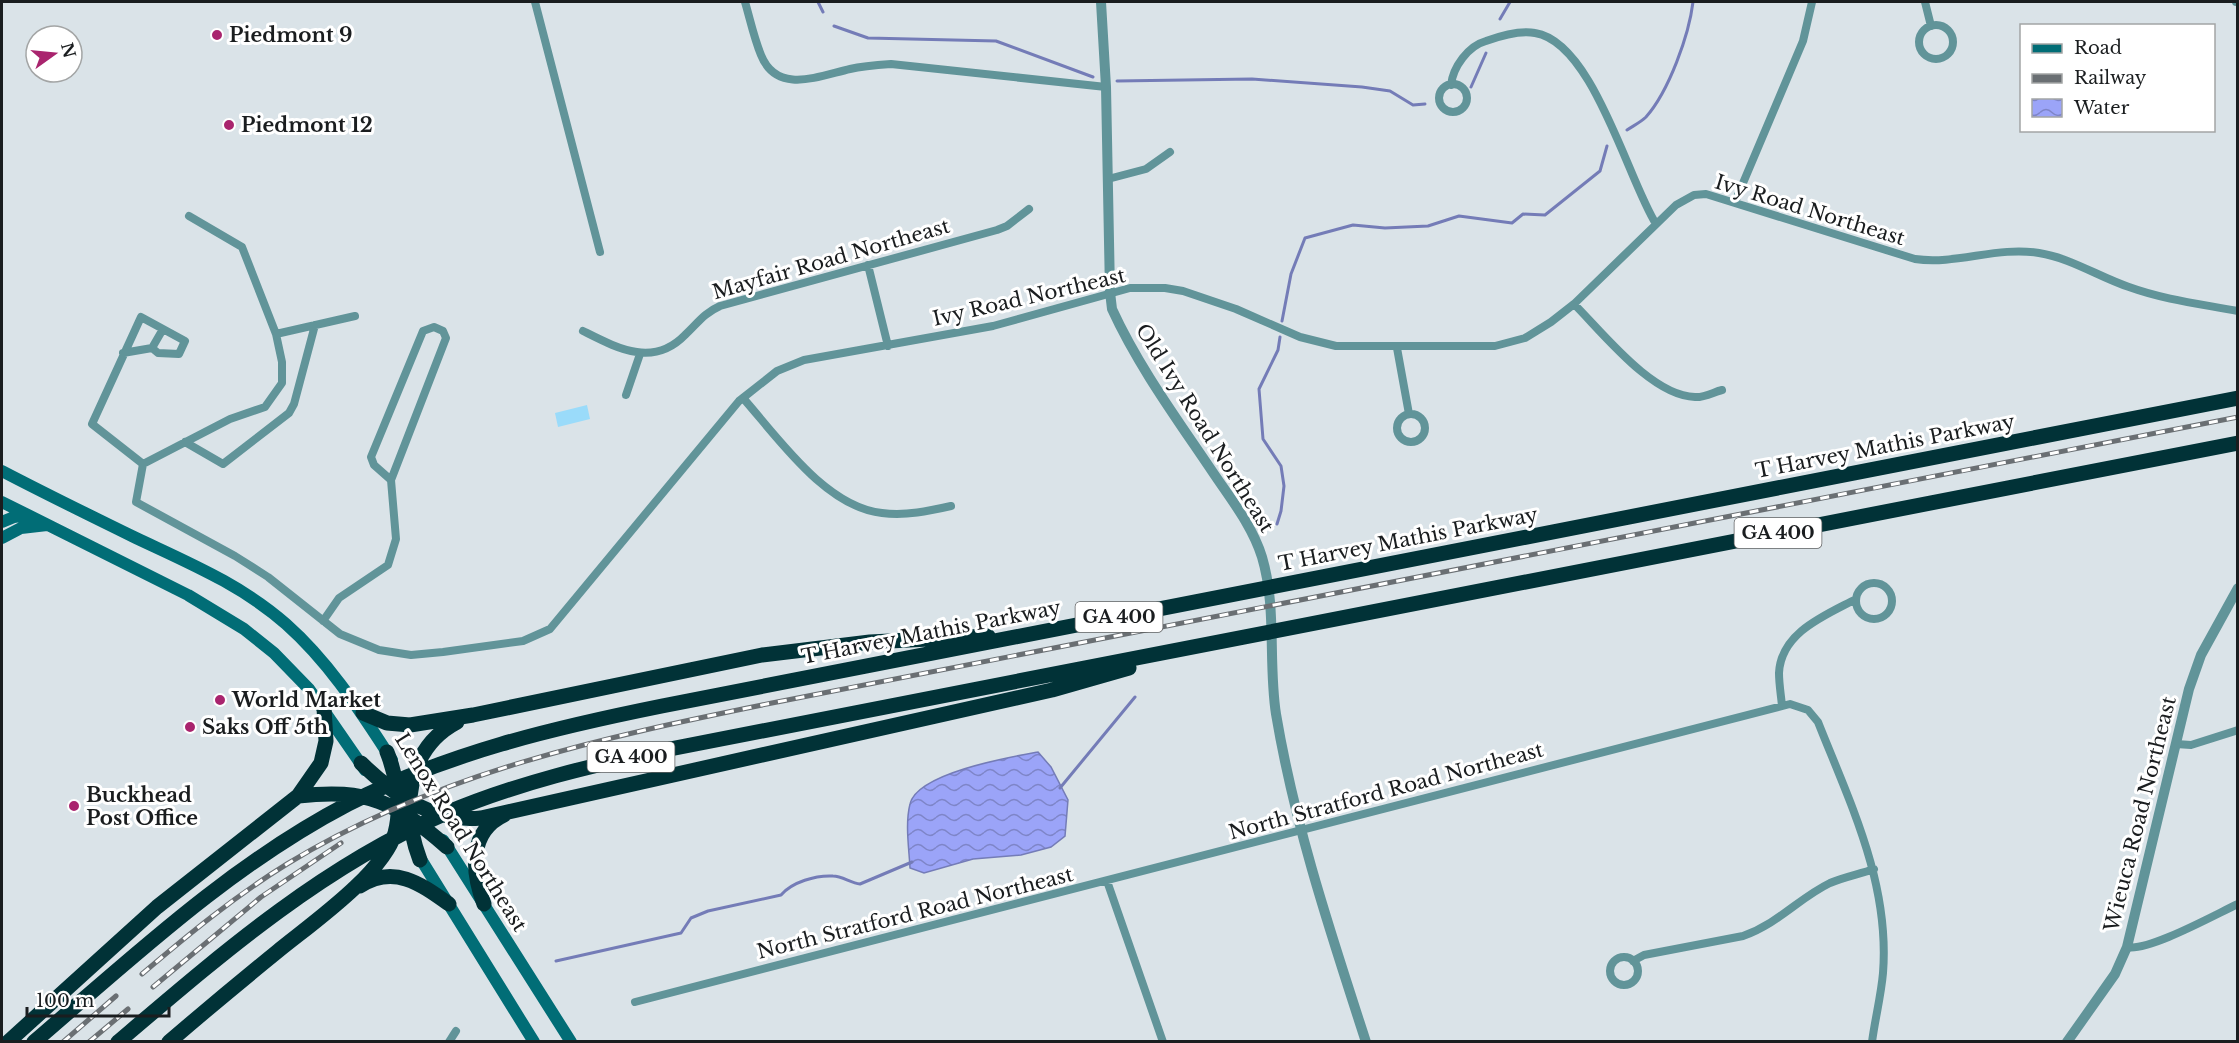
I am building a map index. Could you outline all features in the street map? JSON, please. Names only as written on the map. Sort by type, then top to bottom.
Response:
[{"type":"highway","name":"T Harvey Mathis Parkway","points":[[34,1041],[165,930],[243,869],[347,804],[428,768],[503,742],[574,724],[2238,398]]},
{"type":"highway","name":"GA 400","points":[[118,1041],[232,946],[306,891],[391,840],[480,800],[556,775],[642,755],[2238,443]]},
{"type":"highway","points":[[363,713],[397,726],[473,715],[762,655],[915,638],[1024,636]]},
{"type":"highway","points":[[298,796],[332,793],[359,794],[453,819],[481,818],[1052,690],[1215,642]]},
{"type":"highway","points":[[8,1041],[157,907],[298,796],[321,763],[326,741],[324,708]]},
{"type":"highway","points":[[169,1041],[338,901],[371,870],[391,842],[422,752],[442,730],[473,715]]},
{"type":"highway","points":[[387,752],[420,860]]},
{"type":"highway","points":[[361,763],[447,847]]},
{"type":"highway","points":[[483,904],[475,874],[477,845],[490,825],[512,812]]},
{"type":"highway","points":[[338,901],[364,884],[388,876],[412,880],[449,904]]},
{"type":"main road","name":"Lenox Road Northeast","points":[[2,471],[242,591],[280,619],[306,643],[363,713],[387,752]]},
{"type":"main road","points":[[2,502],[188,595],[244,629],[284,662],[324,708],[361,763]]},
{"type":"main road","points":[[2,522],[28,515]]},
{"type":"main road","points":[[2,538],[21,528],[47,525]]},
{"type":"main road","name":"Lenox Road Northeast","points":[[447,847],[571,1041]]},
{"type":"main road","points":[[420,860],[534,1041]]},
{"type":"street","points":[[535,2],[600,252]]},
{"type":"street","points":[[745,2],[761,56],[776,73],[786,79],[812,80],[858,67],[891,64],[1106,87]]},
{"type":"street","name":"Old Ivy Road Northeast","points":[[1101,2],[1106,87],[1112,309],[1184,430],[1241,515],[1262,559],[1269,596],[1276,714],[1301,830],[1366,1041]]},
{"type":"street","points":[[1735,202],[1803,41],[1812,2]]},
{"type":"street","points":[[1925,2],[1931,26]]},
{"type":"street","points":[[1931,26],[1948,27],[1954,47],[1948,57],[1934,59],[1920,51],[1918,40],[1923,29],[1931,26]]},
{"type":"street","points":[[1451,85],[1452,75],[1468,51],[1478,43],[1514,34],[1535,33],[1546,37],[1564,50],[1580,67],[1610,122],[1644,206],[1656,224]]},
{"type":"street","points":[[1108,179],[1146,169],[1170,152]]},
{"type":"street","name":"Ivy Road Northeast","points":[[143,464],[136,502],[268,577],[340,634],[379,650],[411,655],[523,641],[542,635],[557,623],[743,398],[777,371],[804,360],[993,326],[1110,292],[1148,287],[1183,291],[1317,342],[1360,348],[1479,348],[1509,343],[1537,332],[1574,304],[1683,200],[1694,195],[1714,195],[1915,259],[1947,262],[2012,252],[2041,253],[2064,259],[2156,296],[2238,311]]},
{"type":"street","name":"Mayfair Road Northeast","points":[[640,354],[657,352],[673,345],[702,316],[720,306],[997,230],[1007,226],[1029,209]]},
{"type":"street","points":[[152,348],[158,354],[179,354],[185,341],[141,317],[92,424],[143,464],[230,419],[265,407],[280,386],[282,362],[276,334],[242,247],[189,216]]},
{"type":"street","points":[[868,265],[888,346]]},
{"type":"street","points":[[1574,304],[1652,381],[1677,394],[1697,398],[1722,390]]},
{"type":"street","points":[[276,334],[355,316]]},
{"type":"street","points":[[184,442],[223,464],[289,413],[298,389],[315,325]]},
{"type":"street","points":[[323,621],[339,598],[388,565],[396,539],[391,480],[446,338],[443,331],[434,327],[423,331],[371,457],[374,465],[391,480]]},
{"type":"street","points":[[152,348],[163,329]]},
{"type":"street","points":[[583,331],[621,350],[640,354],[626,395]]},
{"type":"street","points":[[123,353],[152,348]]},
{"type":"street","points":[[1397,348],[1409,414]]},
{"type":"street","points":[[280,386],[298,389]]},
{"type":"street","points":[[743,398],[826,489],[849,504],[866,510],[892,514],[951,506]]},
{"type":"street","points":[[1782,706],[1779,671],[1787,648],[1805,627],[1857,599],[1867,585],[1879,584],[1889,591],[1893,602],[1888,614],[1872,619],[1858,610],[1857,599]]},
{"type":"street","name":"Wieuca Road Northeast","points":[[2067,1041],[2115,974],[2127,947],[2175,744],[2200,655],[2238,588]]},
{"type":"street","name":"North Stratford Road Northeast","points":[[635,1002],[1782,706],[1800,706],[1808,710],[1818,722],[1874,869],[1879,893],[1883,966],[1872,1041]]},
{"type":"street","points":[[2175,744],[2191,745],[2238,730]]},
{"type":"street","points":[[1633,961],[1644,955],[1743,936],[1758,931],[1780,919],[1832,882],[1874,869]]},
{"type":"street","points":[[1107,881],[1163,1041]]},
{"type":"street","points":[[2127,947],[2140,946],[2205,921],[2238,904]]},
{"type":"street","points":[[449,1041],[456,1031]]},
{"type":"shaded area","points":[[587,405],[590,419],[558,427],[555,413]]},
{"type":"water","points":[[1038,752],[1051,767],[1068,800],[1065,836],[1051,847],[1021,855],[973,859],[924,873],[910,868],[908,820],[910,804],[916,793],[946,775],[966,768]]},
{"type":"waterway","points":[[818,2],[823,12]]},
{"type":"waterway","points":[[1500,19],[1510,2]]},
{"type":"waterway","points":[[1627,130],[1646,117],[1670,78],[1687,30],[1693,2]]},
{"type":"waterway","points":[[834,26],[868,38],[996,41],[1093,77]]},
{"type":"waterway","points":[[1471,87],[1486,53]]},
{"type":"waterway","points":[[1117,81],[1252,79],[1362,87],[1390,91],[1413,105],[1425,104]]},
{"type":"waterway","points":[[1282,321],[1291,274],[1305,238],[1353,225],[1385,228],[1428,226],[1459,216],[1512,223],[1523,214],[1545,215],[1600,171],[1607,146]]},
{"type":"waterway","points":[[1277,524],[1284,486],[1281,466],[1263,439],[1259,389],[1278,350],[1280,337]]},
{"type":"waterway","points":[[1060,788],[1135,697]]},
{"type":"waterway","points":[[556,961],[681,933],[691,918],[708,911],[781,895],[791,886],[812,878],[836,876],[860,884],[912,862]]},
{"type":"railway","points":[[142,974],[249,889],[287,864],[344,832],[402,805],[462,782],[584,745],[772,703],[2238,417]]},
{"type":"railway","points":[[153,987],[261,897],[341,843]]},
{"type":"railway","points":[[63,1042],[116,996]]},
{"type":"railway","points":[[89,1042],[128,1009]]},
{"type":"place","name":"Piedmont 9","points":[[217,35]]},
{"type":"place","name":"Piedmont 12","points":[[229,125]]},
{"type":"place","name":"World Market","points":[[220,700]]},
{"type":"place","name":"Saks Off 5th","points":[[190,727]]},
{"type":"place","name":"Buckhead Post Office","points":[[74,806]]}]
